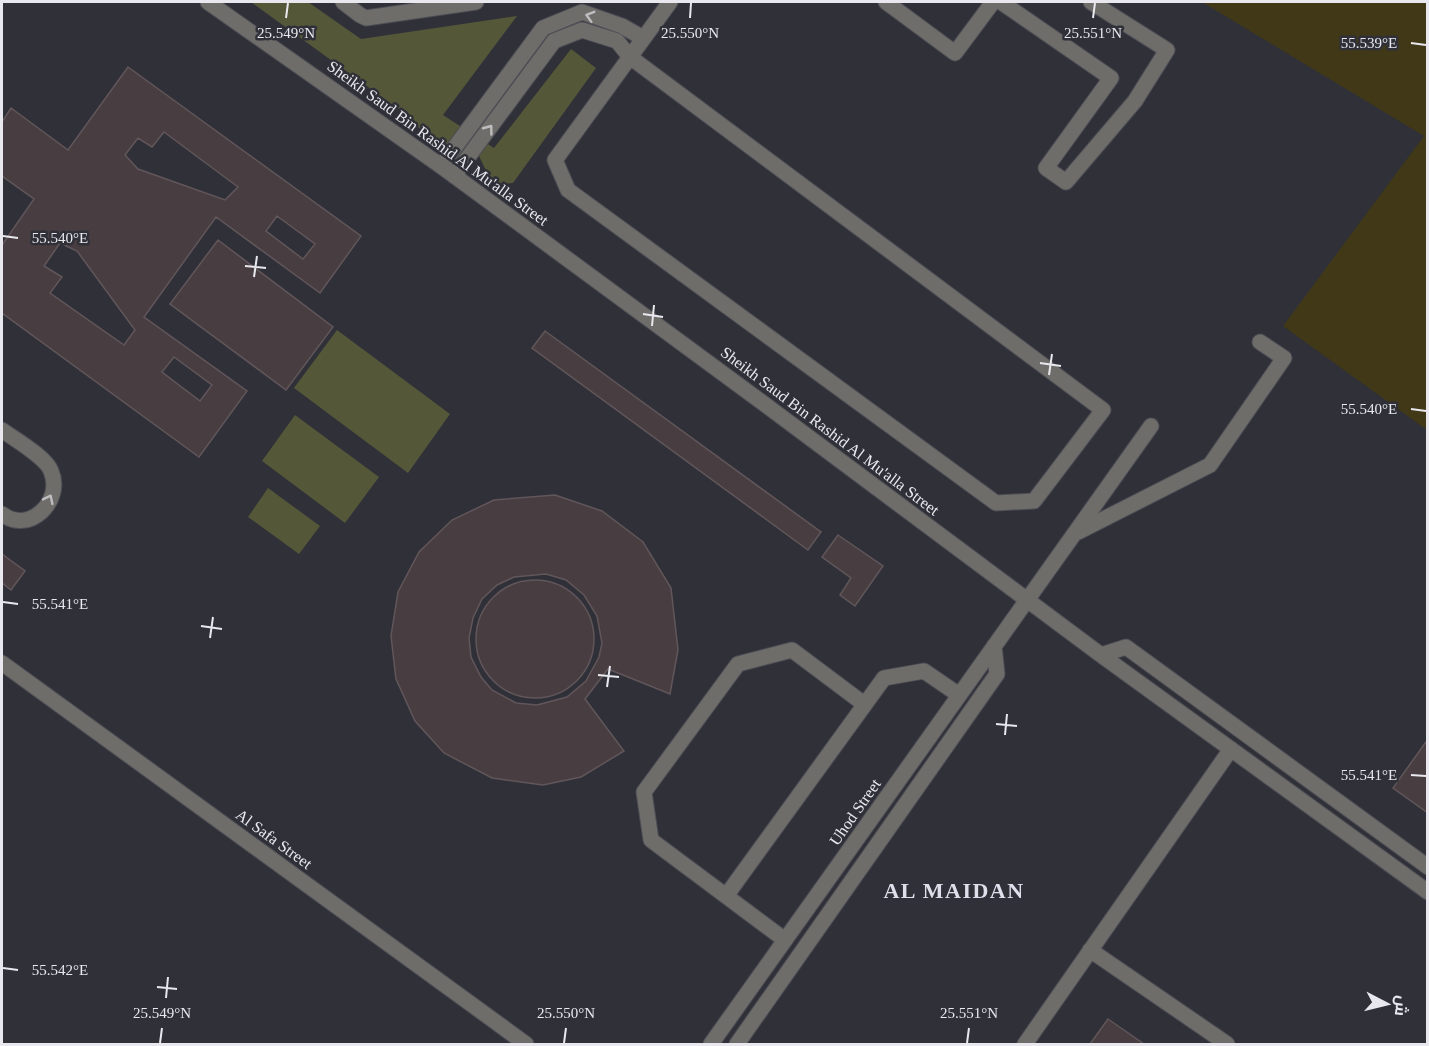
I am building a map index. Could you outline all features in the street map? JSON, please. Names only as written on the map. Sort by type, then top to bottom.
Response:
[{"type":"street","name":"Sheikh Saud Bin Rashid Al Mu'alla Street","points":[[208,2],[448,171],[1101,655],[1426,888]]},
{"type":"street","points":[[343,2],[366,18],[476,2]]},
{"type":"street","points":[[448,171],[554,41],[582,30],[617,42],[630,57],[1103,410],[1034,501],[996,503],[568,189],[555,160],[630,57],[644,38],[670,2]]},
{"type":"street","points":[[886,2],[955,53],[993,2]]},
{"type":"street","points":[[1001,2],[1111,78],[1046,168],[1066,182],[1135,101],[1167,50],[1091,2]]},
{"type":"street","points":[[448,171],[543,28],[582,12],[622,26],[644,38]]},
{"type":"street","points":[[1074,533],[1210,465],[1284,358],[1260,342]]},
{"type":"street","name":"Uhod Street","points":[[711,1044],[1150,426]]},
{"type":"street","points":[[2,430],[44,460],[51,470],[54,493],[48,505],[29,519],[17,520],[2,514]]},
{"type":"street","points":[[737,1044],[998,674],[994,646]]},
{"type":"street","points":[[1101,655],[1126,647],[1428,867]]},
{"type":"street","points":[[785,940],[651,840],[644,792],[738,664],[792,650],[864,704]]},
{"type":"street","name":"Al Safa Street","points":[[2,663],[526,1044]]},
{"type":"street","points":[[726,896],[884,678],[924,671],[959,695]]},
{"type":"street","points":[[1025,1044],[1231,749]]},
{"type":"street","points":[[1090,950],[1227,1044]]},
{"type":"green space","points":[[251,2],[308,2],[361,39],[517,16],[443,115],[494,148],[571,49],[596,68],[513,183],[493,185],[479,156],[461,154],[448,146],[434,149],[415,121]]},
{"type":"green space","points":[[337,330],[450,414],[408,473],[294,388]]},
{"type":"green space","points":[[295,415],[379,477],[345,523],[262,461]]},
{"type":"green space","points":[[268,488],[320,526],[299,554],[248,517]]},
{"type":"sand","points":[[1202,2],[1427,2],[1427,430],[1283,326],[1424,136]]},
{"type":"building","points":[[128,67],[361,236],[320,293],[216,217],[144,317],[247,391],[199,457],[2,313],[2,245],[34,199],[2,176],[2,122],[11,108],[68,150]],"holes":[[[164,132],[238,187],[225,200],[138,169],[125,155],[138,138],[152,147]],[[277,216],[315,244],[303,259],[266,231]],[[60,243],[77,251],[135,330],[124,345],[50,293],[62,277],[44,266]],[[174,357],[212,385],[200,401],[162,372]]]},
{"type":"building","points":[[218,240],[333,327],[286,390],[170,304]]},
{"type":"building","points":[[545,331],[821,532],[808,550],[532,348]]},
{"type":"building","points":[[555,495],[602,511],[643,542],[671,588],[678,650],[670,694],[608,669],[585,699],[624,751],[581,777],[543,785],[492,778],[444,753],[415,721],[396,679],[391,636],[398,592],[419,552],[452,520],[494,500]],"holes":[[[546,574],[566,580],[584,595],[597,616],[602,643],[599,657],[586,681],[567,697],[537,705],[516,703],[492,690],[481,677],[471,657],[469,638],[473,618],[482,599],[497,585],[514,577]]]},
{"type":"building","points":[[838,535],[883,566],[855,606],[840,595],[851,578],[822,557]]},
{"type":"building","points":[[2,554],[25,571],[11,590],[2,583]]},
{"type":"building","points":[[535,580],[558,584],[577,597],[590,616],[594,639],[590,662],[577,681],[558,694],[535,698],[512,694],[493,681],[480,662],[476,639],[480,616],[493,597],[512,584]]},
{"type":"building","points":[[1428,739],[1428,813],[1393,788]]},
{"type":"building","points":[[1108,1019],[1144,1044],[1090,1044]]},
{"type":"district","name":"AL MAIDAN","points":[[954,890]]}]
